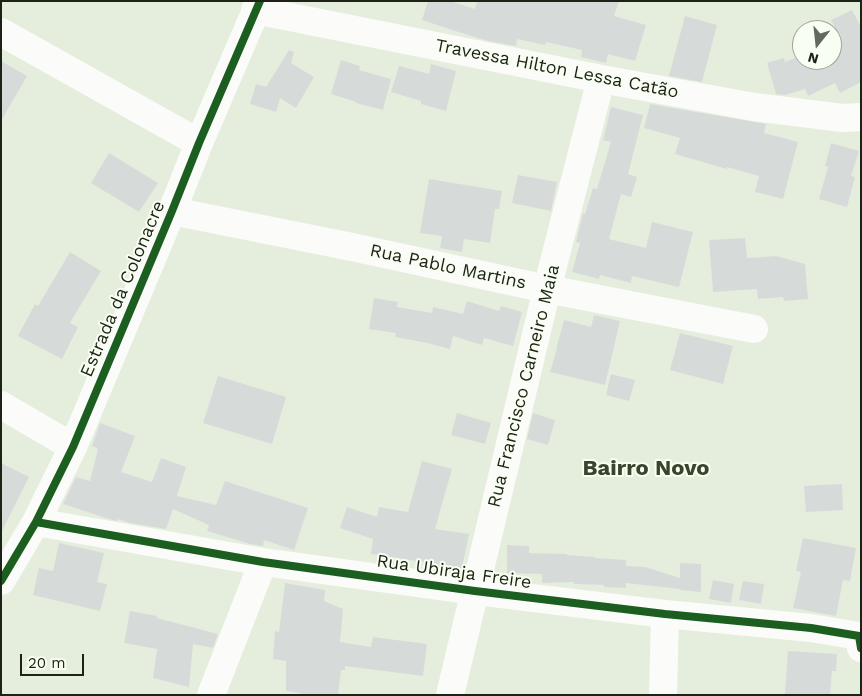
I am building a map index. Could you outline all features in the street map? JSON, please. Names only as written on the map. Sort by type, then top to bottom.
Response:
[{"type":"street","name":"Travessa Hilton Lessa Catão","points":[[258,6],[601,78],[754,107],[843,118],[861,117]]},
{"type":"street","name":"Estrada da Colonacre","points":[[2,577],[36,522],[73,447],[258,6]]},
{"type":"street","points":[[1,32],[199,143]]},
{"type":"street","name":"Rua Francisco Carneiro Maia","points":[[450,695],[601,78]]},
{"type":"street","name":"Rua Pablo Martins","points":[[172,211],[548,289],[754,329]]},
{"type":"street","points":[[1,405],[73,447]]},
{"type":"street","name":"Rua Ubiraja Freire","points":[[36,522],[263,562],[475,591],[664,614],[811,628],[859,636],[861,647]]},
{"type":"street","points":[[211,695],[263,562]]},
{"type":"street","points":[[663,695],[664,614]]},
{"type":"building","points":[[428,1],[450,1],[475,9],[477,1],[619,1],[614,16],[646,25],[635,61],[608,54],[606,63],[581,57],[582,50],[546,42],[545,45],[517,39],[516,46],[488,41],[422,20]]},
{"type":"building","points":[[852,10],[861,27],[861,82],[840,93],[835,83],[808,96],[805,89],[785,95],[776,94],[767,63],[784,58],[785,62],[792,59],[792,70],[842,70],[842,20],[831,20]]},
{"type":"building","points":[[685,16],[717,25],[702,82],[669,76]]},
{"type":"building","points":[[289,50],[294,52],[291,63],[314,77],[296,108],[280,98],[276,112],[250,104],[256,84],[266,87]]},
{"type":"building","points":[[341,60],[360,66],[359,70],[391,79],[383,110],[331,94]]},
{"type":"building","points":[[1,61],[27,76],[1,121]]},
{"type":"building","points":[[431,64],[456,71],[446,111],[421,104],[421,101],[391,92],[399,66],[429,74]]},
{"type":"building","points":[[650,104],[766,124],[764,133],[798,142],[783,199],[755,192],[759,176],[675,154],[680,138],[644,128]]},
{"type":"building","points":[[611,107],[643,115],[628,174],[637,177],[631,197],[621,194],[609,239],[646,248],[652,222],[693,232],[679,287],[632,276],[631,283],[600,275],[599,279],[572,272],[580,243],[576,242],[583,213],[585,214],[593,188],[597,189],[611,142],[603,140]]},
{"type":"building","points":[[831,143],[859,151],[851,176],[855,177],[847,207],[819,199],[828,167],[825,166]]},
{"type":"building","points":[[109,153],[158,183],[139,212],[91,183]]},
{"type":"building","points":[[518,175],[557,182],[551,211],[512,203]]},
{"type":"building","points":[[429,179],[502,191],[499,209],[495,209],[490,243],[464,239],[462,252],[440,248],[442,236],[420,233]]},
{"type":"building","points":[[745,238],[747,258],[776,256],[805,264],[808,299],[784,301],[783,297],[758,299],[757,289],[713,292],[709,240]]},
{"type":"building","points":[[70,252],[101,271],[70,323],[78,327],[62,359],[18,336],[35,304],[38,306]]},
{"type":"building","points":[[374,298],[398,302],[397,307],[432,313],[433,307],[463,314],[467,301],[499,311],[501,306],[522,312],[513,346],[484,338],[482,345],[453,336],[450,349],[395,337],[396,333],[369,329]]},
{"type":"building","points":[[594,315],[620,321],[605,385],[550,372],[564,320],[591,327]]},
{"type":"building","points":[[680,333],[733,346],[723,384],[670,370]]},
{"type":"building","points":[[611,374],[635,380],[629,401],[606,395]]},
{"type":"building","points":[[218,376],[286,397],[272,444],[203,423]]},
{"type":"building","points":[[457,413],[491,423],[485,444],[451,435]]},
{"type":"building","points":[[533,413],[555,420],[548,445],[527,439]]},
{"type":"building","points":[[100,423],[135,436],[121,472],[152,482],[161,458],[186,467],[177,496],[216,505],[225,481],[308,508],[294,550],[264,540],[263,546],[250,544],[207,531],[209,525],[173,509],[166,529],[118,519],[118,521],[112,520],[63,504],[76,477],[90,481],[98,449],[92,446]]},
{"type":"building","points":[[422,461],[452,469],[435,529],[469,534],[461,572],[436,570],[437,564],[371,554],[373,539],[340,528],[347,507],[377,517],[379,507],[408,512]]},
{"type":"building","points":[[1,463],[29,477],[1,533]]},
{"type":"building","points":[[842,484],[843,510],[806,512],[804,486]]},
{"type":"building","points":[[803,538],[856,548],[850,581],[843,580],[836,616],[793,608],[801,572],[796,571]]},
{"type":"building","points":[[59,543],[104,553],[97,582],[107,584],[100,611],[33,595],[39,568],[53,571]]},
{"type":"building","points":[[507,545],[529,546],[529,553],[567,554],[626,560],[626,566],[645,567],[680,578],[680,563],[701,564],[701,592],[626,583],[626,588],[574,584],[574,582],[542,583],[542,574],[507,573]]},
{"type":"building","points":[[713,580],[734,584],[731,603],[709,599]]},
{"type":"building","points":[[743,581],[764,584],[761,604],[739,600]]},
{"type":"building","points":[[285,583],[325,590],[324,601],[343,609],[340,642],[371,647],[373,637],[427,644],[423,676],[345,666],[345,670],[341,670],[338,695],[311,695],[286,691],[286,661],[273,659],[275,631],[279,632]]},
{"type":"building","points":[[130,611],[157,616],[157,618],[218,634],[213,648],[193,644],[189,687],[153,678],[157,649],[124,643]]},
{"type":"building","points":[[788,651],[837,654],[836,671],[832,671],[830,695],[785,694]]},
{"type":"cycle path","points":[[1,581],[36,522],[73,447],[260,1]]},
{"type":"cycle path","points":[[36,522],[263,562],[475,591],[665,614],[811,628],[859,636],[861,648]]},
{"type":"district","name":"Bairro Novo","points":[[646,469]]}]
